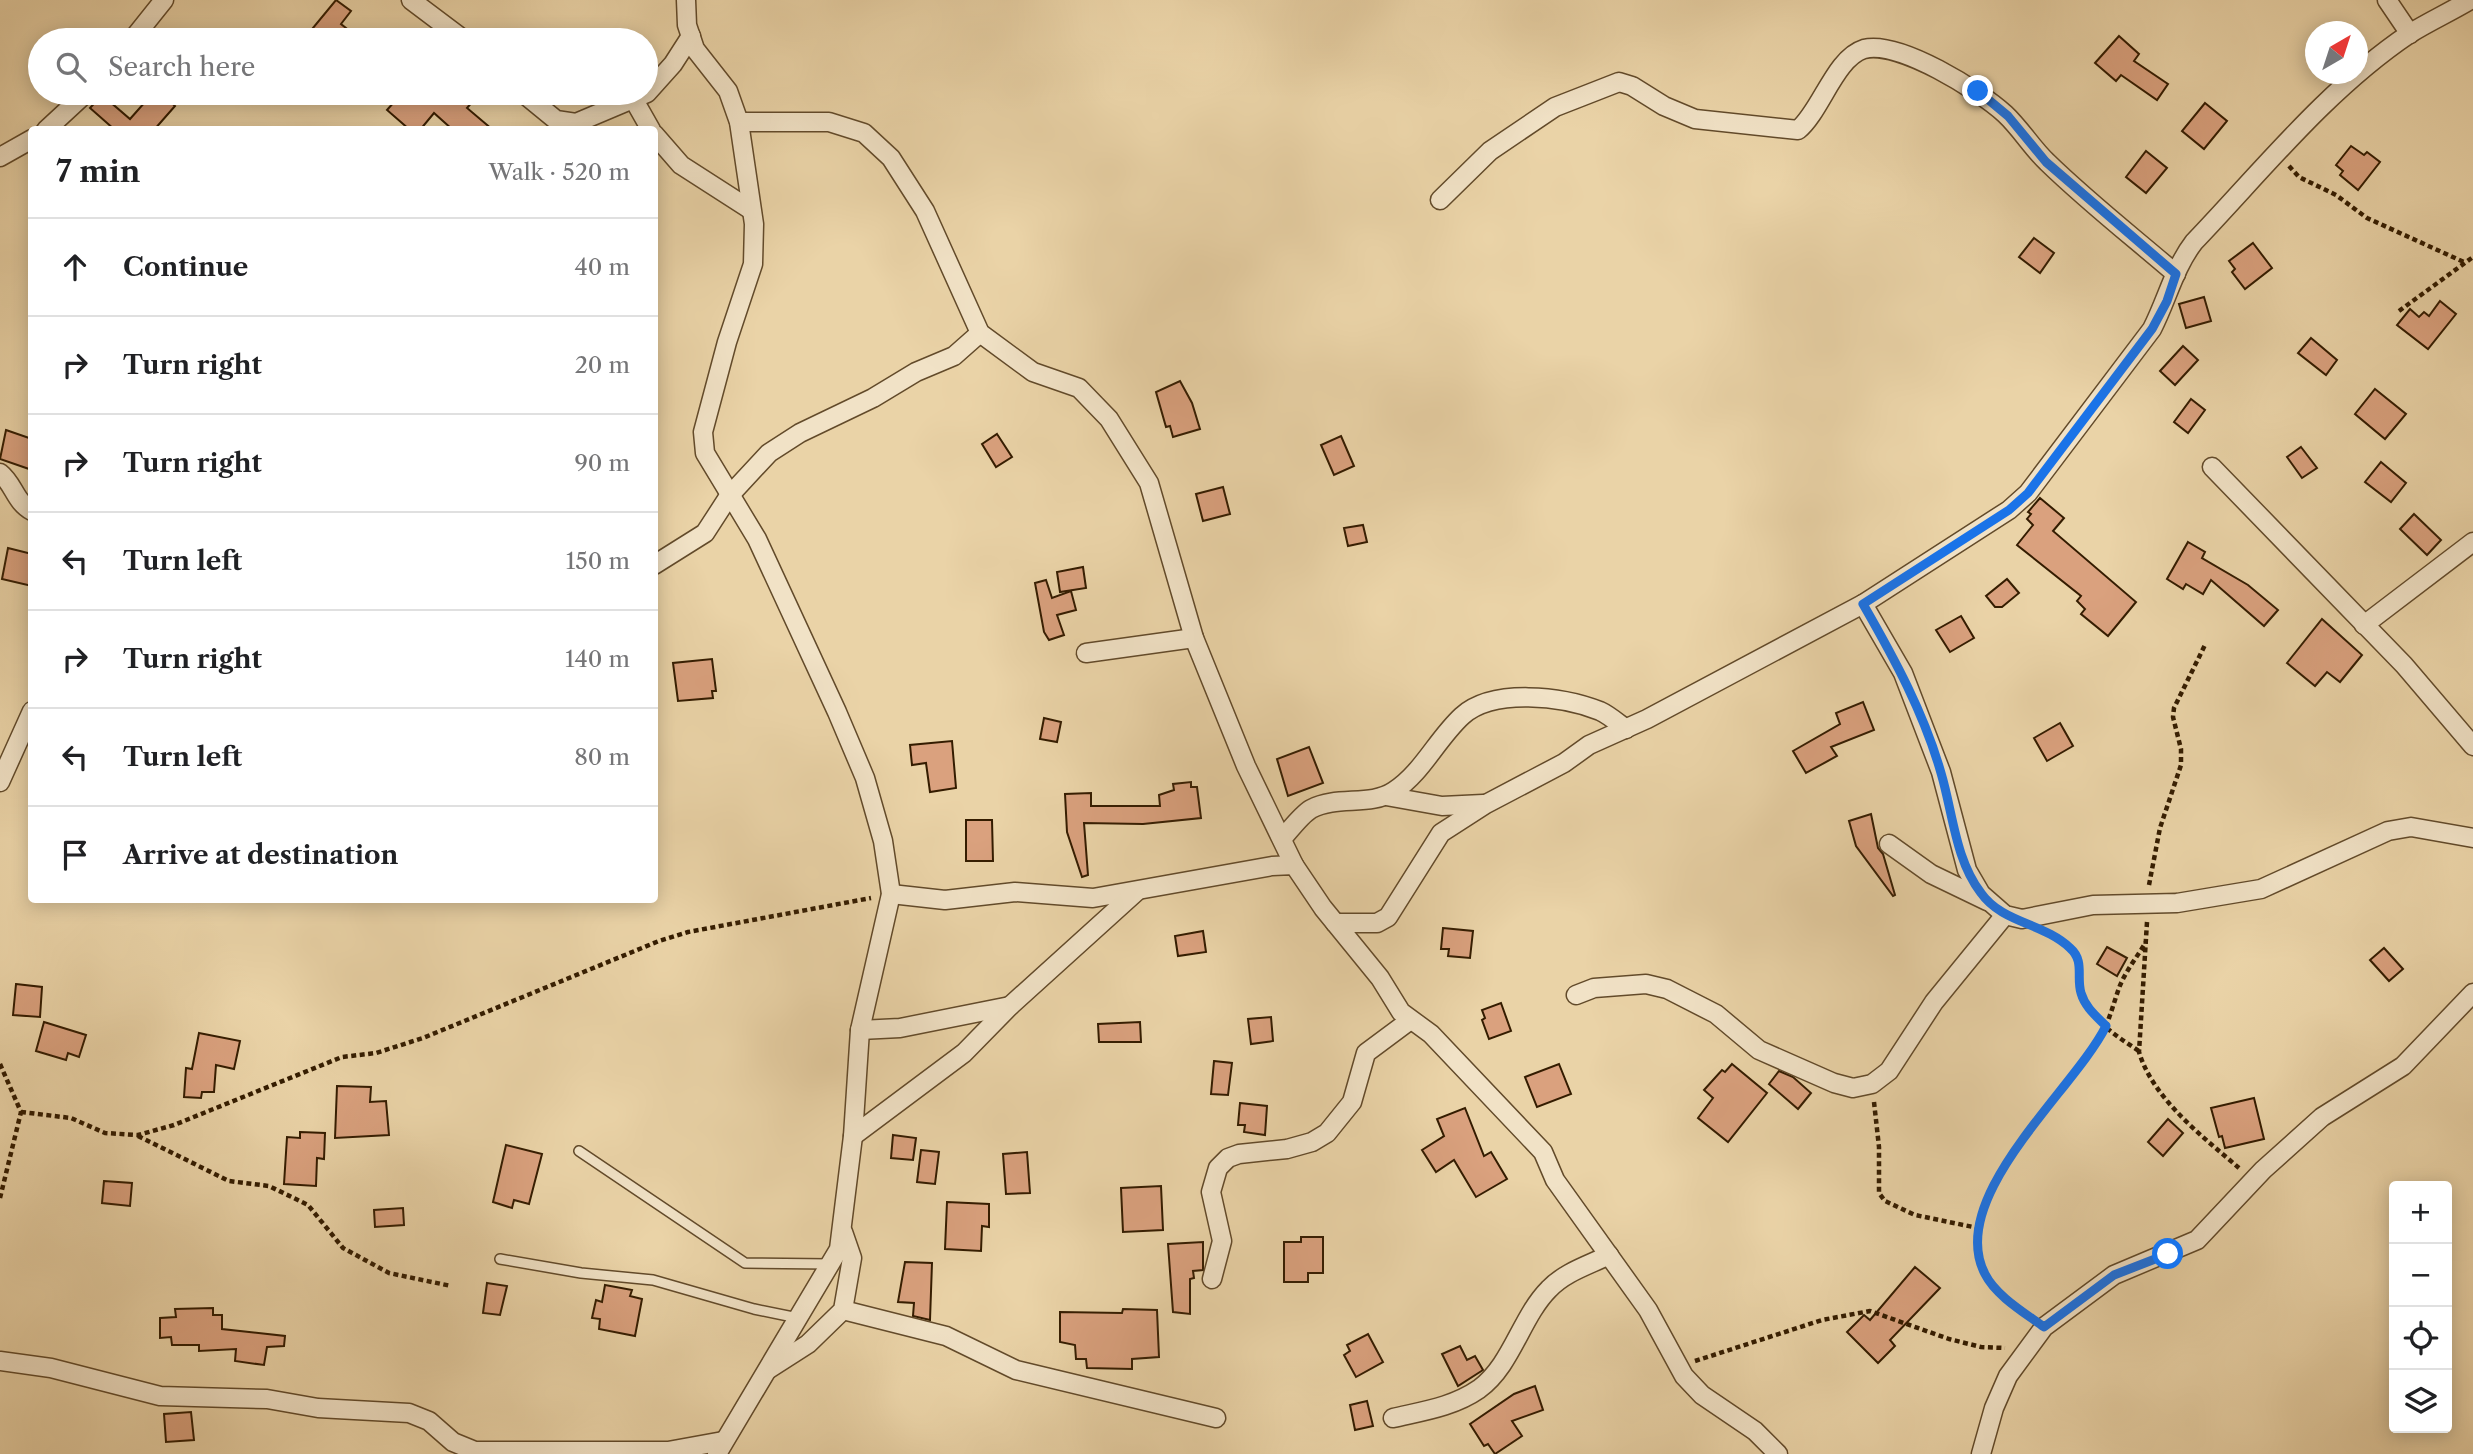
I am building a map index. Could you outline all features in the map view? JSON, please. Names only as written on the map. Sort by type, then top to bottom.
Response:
[{"type":"street","points":[[142,28],[164,0]]},
{"type":"street","points":[[411,0],[448,28]]},
{"type":"street","points":[[0,1361],[51,1368],[160,1396],[267,1399],[318,1408],[409,1413],[429,1421],[453,1442],[475,1451],[668,1451],[720,1447],[832,1264],[843,1232],[860,1030],[891,894],[883,841],[865,778],[757,539],[705,453],[704,432],[727,342],[753,264],[751,210],[739,122],[728,91],[695,49],[686,0]]},
{"type":"street","points":[[2387,0],[2410,34]]},
{"type":"street","points":[[1335,923],[1377,923],[1388,917],[1436,838],[1486,804],[1564,763],[1589,745],[1626,729],[1863,604],[2009,510],[2028,493],[2152,329],[2167,301],[2176,274],[2194,242],[2277,152],[2371,64],[2410,34],[2470,0]]},
{"type":"street","points":[[658,81],[673,64],[691,36]]},
{"type":"street","points":[[1440,200],[1490,151],[1555,107],[1619,82],[1632,86],[1664,106],[1695,118],[1798,130],[1810,120],[1845,63],[1862,50],[1883,47],[1938,69],[1978,91],[2008,116],[2046,162],[2176,274]]},
{"type":"street","points":[[50,126],[73,105]]},
{"type":"street","points":[[538,105],[556,120],[576,123],[621,105]]},
{"type":"street","points":[[637,105],[649,126]]},
{"type":"street","points":[[739,122],[830,121],[864,133],[891,158],[925,211],[980,333],[1033,372],[1079,388],[1126,442],[1149,483],[1194,638],[1246,766],[1294,865],[1335,923],[1380,978],[1409,1021],[1431,1034],[1543,1152],[1555,1180],[1648,1310],[1678,1367],[1702,1395],[1755,1431],[1777,1454]]},
{"type":"street","points":[[658,139],[681,165],[751,210]]},
{"type":"street","points":[[0,157],[28,141]]},
{"type":"street","points":[[658,562],[705,533],[729,496],[769,453],[800,433],[873,398],[916,372],[954,356],[980,333]]},
{"type":"street","points":[[2212,467],[2412,674],[2473,746]]},
{"type":"street","points":[[0,473],[8,479],[20,503],[28,508]]},
{"type":"street","points":[[2364,625],[2473,542]]},
{"type":"street","points":[[1863,604],[1903,673],[1941,772],[1967,870],[1987,901]]},
{"type":"street","points":[[1086,653],[1194,638]]},
{"type":"street","points":[[1282,839],[1310,809],[1343,799],[1377,799],[1387,796],[1412,776],[1463,715],[1481,703],[1500,697],[1569,703],[1601,712],[1626,729]]},
{"type":"street","points":[[0,782],[28,720]]},
{"type":"street","points":[[1387,796],[1442,806],[1486,804]]},
{"type":"street","points":[[1576,995],[1594,988],[1646,984],[1667,989],[1716,1014],[1759,1050],[1834,1083],[1853,1088],[1872,1084],[1889,1071],[1934,1002],[2014,917],[2093,905],[2177,903],[2262,889],[2388,831],[2412,827],[2473,838]]},
{"type":"street","points":[[1889,844],[1942,881],[1987,901],[2014,917]]},
{"type":"street","points":[[891,894],[946,900],[996,892],[1094,898],[1272,866],[1294,865]]},
{"type":"street","points":[[853,1136],[964,1053],[1010,1006],[1136,892]]},
{"type":"street","points":[[1981,1454],[1994,1408],[2008,1376],[2044,1327],[2114,1275],[2197,1240],[2273,1161],[2322,1117],[2403,1066],[2473,993]]},
{"type":"street","points":[[860,1030],[900,1028],[1010,1006]]},
{"type":"street","points":[[1212,1279],[1222,1241],[1211,1192],[1218,1168],[1227,1158],[1287,1149],[1312,1142],[1327,1133],[1352,1102],[1366,1053],[1409,1021]]},
{"type":"street","points":[[766,1370],[808,1344],[843,1310],[852,1258],[843,1232]]},
{"type":"street","points":[[1393,1418],[1443,1407],[1480,1388],[1495,1372],[1546,1291],[1566,1275],[1609,1255]]},
{"type":"street","points":[[843,1310],[946,1336],[1016,1370],[1216,1418]]},
{"type":"lane","points":[[579,1151],[745,1263],[832,1264]]},
{"type":"lane","points":[[500,1259],[581,1273],[653,1280],[754,1309],[798,1318]]},
{"type":"path","points":[[2277,152],[2299,177],[2336,195],[2367,218],[2466,263]]},
{"type":"path","points":[[2399,311],[2473,257]]},
{"type":"path","points":[[21,1112],[71,1118],[106,1133],[138,1135],[174,1125],[342,1058],[376,1053],[422,1038],[659,941],[688,932],[891,894]]},
{"type":"path","points":[[2014,917],[2071,948],[2078,957],[2080,990],[2085,1003],[2106,1026],[2139,1052]]},
{"type":"path","points":[[2044,1327],[2011,1303],[1985,1276],[1976,1249],[1978,1228],[1986,1205],[2019,1143],[2085,1061],[2106,1026],[2120,987],[2147,942]]},
{"type":"path","points":[[0,1064],[21,1112],[0,1198]]},
{"type":"path","points":[[1872,1084],[1879,1147],[1879,1193],[1885,1201],[1915,1215],[1978,1228]]},
{"type":"path","points":[[138,1135],[229,1181],[269,1186],[308,1205],[343,1248],[389,1273],[451,1286]]},
{"type":"path","points":[[1678,1367],[1822,1320],[1870,1311],[1981,1347],[2025,1350]]},
{"type":"building","points":[[336,0],[351,11],[341,24],[346,28],[313,28]]},
{"type":"building","points":[[2119,36],[2139,54],[2134,61],[2168,84],[2157,100],[2121,75],[2116,81],[2095,63]]},
{"type":"building","points":[[2205,103],[2227,121],[2204,149],[2182,131]]},
{"type":"building","points":[[93,105],[114,105],[130,119],[142,105],[175,106],[158,126],[110,126],[90,108]]},
{"type":"building","points":[[391,105],[470,105],[467,108],[488,126],[449,126],[434,113],[423,126],[405,126],[387,110]]},
{"type":"building","points":[[2351,146],[2364,155],[2367,152],[2380,162],[2358,190],[2340,175],[2343,171],[2336,165]]},
{"type":"building","points":[[2146,151],[2167,168],[2146,193],[2126,177]]},
{"type":"building","points":[[2034,238],[2054,253],[2040,273],[2019,257]]},
{"type":"building","points":[[2253,243],[2272,268],[2245,289],[2232,272],[2235,269],[2229,261]]},
{"type":"building","points":[[2204,297],[2211,321],[2186,328],[2179,304]]},
{"type":"building","points":[[2440,301],[2456,314],[2428,349],[2397,325],[2410,309],[2419,317],[2424,312],[2429,316]]},
{"type":"building","points":[[2311,338],[2337,360],[2326,375],[2298,353]]},
{"type":"building","points":[[2183,346],[2198,360],[2175,385],[2160,371]]},
{"type":"building","points":[[1180,381],[1192,403],[1200,429],[1173,437],[1170,426],[1166,427],[1156,392]]},
{"type":"building","points":[[2375,389],[2406,414],[2385,439],[2355,414]]},
{"type":"building","points":[[2191,399],[2205,410],[2188,433],[2174,422]]},
{"type":"building","points":[[6,430],[28,438],[28,469],[0,459]]},
{"type":"building","points":[[997,434],[1012,457],[996,467],[982,444]]},
{"type":"building","points":[[1341,436],[1354,466],[1334,475],[1321,445]]},
{"type":"building","points":[[2301,447],[2317,468],[2302,478],[2287,457]]},
{"type":"building","points":[[2381,462],[2406,483],[2391,502],[2365,482]]},
{"type":"building","points":[[1223,487],[1230,514],[1203,521],[1196,494]]},
{"type":"building","points":[[2040,498],[2064,518],[2053,531],[2136,602],[2108,636],[2081,614],[2085,609],[2077,601],[2081,596],[2017,545],[2033,525],[2027,519],[2031,514],[2028,512]]},
{"type":"building","points":[[2414,514],[2441,540],[2427,555],[2400,529]]},
{"type":"building","points":[[1363,525],[1367,542],[1348,546],[1344,528]]},
{"type":"building","points":[[2188,542],[2205,552],[2202,558],[2248,585],[2278,610],[2264,626],[2211,580],[2203,594],[2186,584],[2183,589],[2167,579]]},
{"type":"building","points":[[8,548],[28,553],[28,585],[2,579]]},
{"type":"building","points":[[1083,567],[1086,588],[1060,592],[1057,572]]},
{"type":"building","points":[[2007,579],[2019,593],[2002,607],[1995,607],[1986,596]]},
{"type":"building","points":[[1046,580],[1052,598],[1071,591],[1076,610],[1057,615],[1064,635],[1049,640],[1044,632],[1035,583]]},
{"type":"building","points":[[1961,616],[1974,638],[1950,652],[1936,630]]},
{"type":"building","points":[[2322,619],[2362,655],[2340,682],[2327,672],[2315,686],[2287,663]]},
{"type":"building","points":[[712,659],[716,691],[712,691],[713,698],[678,701],[673,663]]},
{"type":"building","points":[[1863,702],[1874,730],[1831,747],[1837,756],[1806,773],[1793,751],[1840,724],[1836,713]]},
{"type":"building","points":[[1044,718],[1061,722],[1057,742],[1040,739]]},
{"type":"building","points":[[2060,723],[2073,746],[2047,761],[2034,738]]},
{"type":"building","points":[[952,741],[956,788],[930,792],[926,763],[912,765],[910,745]]},
{"type":"building","points":[[1309,747],[1323,783],[1288,796],[1277,759]]},
{"type":"building","points":[[1191,782],[1191,787],[1197,787],[1201,818],[1143,824],[1084,823],[1088,875],[1082,877],[1067,832],[1065,794],[1091,793],[1091,806],[1160,806],[1159,795],[1174,790],[1173,784]]},
{"type":"building","points":[[1871,814],[1878,848],[1883,854],[1895,895],[1893,896],[1856,846],[1849,821]]},
{"type":"building","points":[[966,820],[992,820],[993,861],[966,861]]},
{"type":"building","points":[[1443,928],[1473,931],[1470,958],[1448,956],[1449,949],[1441,949]]},
{"type":"building","points":[[1203,931],[1206,952],[1178,956],[1175,936]]},
{"type":"building","points":[[2107,947],[2127,958],[2117,976],[2097,964]]},
{"type":"building","points":[[2384,948],[2403,969],[2389,981],[2370,960]]},
{"type":"building","points":[[16,984],[42,987],[40,1017],[13,1015]]},
{"type":"building","points":[[1501,1003],[1511,1031],[1489,1039],[1482,1020],[1485,1018],[1482,1010]]},
{"type":"building","points":[[1271,1017],[1273,1041],[1251,1044],[1248,1019]]},
{"type":"building","points":[[44,1022],[86,1035],[79,1057],[68,1053],[66,1060],[36,1051]]},
{"type":"building","points":[[1140,1022],[1141,1042],[1099,1042],[1098,1024]]},
{"type":"building","points":[[199,1033],[240,1041],[234,1069],[216,1065],[214,1092],[202,1092],[201,1098],[184,1097],[186,1068],[192,1069]]},
{"type":"building","points":[[1214,1061],[1232,1063],[1228,1095],[1211,1094]]},
{"type":"building","points":[[1559,1064],[1571,1094],[1537,1107],[1525,1077]]},
{"type":"building","points":[[1732,1064],[1767,1093],[1728,1142],[1698,1118],[1713,1098],[1704,1090],[1722,1070],[1725,1072]]},
{"type":"building","points":[[1779,1071],[1793,1077],[1811,1093],[1798,1109],[1769,1084]]},
{"type":"building","points":[[337,1086],[371,1087],[370,1102],[386,1101],[389,1135],[335,1138]]},
{"type":"building","points":[[2254,1098],[2264,1139],[2225,1148],[2211,1108]]},
{"type":"building","points":[[1240,1103],[1267,1106],[1265,1135],[1244,1132],[1245,1125],[1238,1125]]},
{"type":"building","points":[[1465,1108],[1484,1156],[1491,1152],[1507,1179],[1476,1197],[1454,1160],[1436,1172],[1422,1150],[1444,1136],[1437,1119]]},
{"type":"building","points":[[2168,1119],[2183,1133],[2163,1156],[2148,1142]]},
{"type":"building","points":[[300,1132],[325,1133],[324,1159],[317,1158],[316,1186],[284,1184],[287,1137],[300,1138]]},
{"type":"building","points":[[893,1135],[916,1138],[913,1160],[891,1158]]},
{"type":"building","points":[[506,1145],[542,1154],[529,1204],[514,1200],[512,1208],[493,1202]]},
{"type":"building","points":[[921,1150],[939,1152],[935,1184],[917,1182]]},
{"type":"building","points":[[1027,1152],[1030,1193],[1006,1194],[1003,1154]]},
{"type":"building","points":[[104,1181],[132,1183],[130,1206],[102,1203]]},
{"type":"building","points":[[1161,1186],[1163,1230],[1123,1232],[1121,1188]]},
{"type":"building","points":[[947,1202],[989,1204],[989,1227],[982,1226],[981,1251],[945,1249]]},
{"type":"building","points":[[403,1208],[404,1225],[375,1227],[374,1210]]},
{"type":"building","points":[[1301,1237],[1323,1237],[1323,1273],[1308,1273],[1308,1282],[1284,1282],[1284,1242],[1301,1242]]},
{"type":"building","points":[[1203,1242],[1203,1270],[1193,1271],[1194,1278],[1190,1279],[1190,1314],[1173,1312],[1168,1244]]},
{"type":"building","points":[[905,1262],[932,1263],[930,1320],[913,1316],[914,1303],[898,1302]]},
{"type":"building","points":[[1915,1267],[1940,1288],[1890,1340],[1895,1346],[1878,1363],[1847,1332],[1864,1315],[1870,1320]]},
{"type":"building","points":[[487,1283],[507,1286],[500,1315],[483,1313]]},
{"type":"building","points":[[605,1285],[632,1290],[630,1296],[642,1299],[635,1336],[599,1329],[600,1319],[592,1318],[596,1300],[602,1302]]},
{"type":"building","points":[[213,1308],[213,1315],[222,1315],[222,1329],[285,1336],[284,1346],[267,1347],[264,1365],[235,1361],[236,1349],[199,1351],[199,1345],[172,1345],[171,1337],[160,1338],[160,1318],[176,1317],[175,1309]]},
{"type":"building","points":[[1123,1309],[1157,1310],[1159,1357],[1132,1359],[1132,1369],[1087,1368],[1086,1359],[1076,1359],[1075,1345],[1060,1342],[1060,1312],[1122,1313]]},
{"type":"building","points":[[1368,1334],[1383,1362],[1356,1377],[1344,1355],[1350,1351],[1347,1345]]},
{"type":"building","points":[[1460,1346],[1467,1360],[1475,1356],[1483,1370],[1458,1386],[1442,1354]]},
{"type":"building","points":[[1535,1386],[1543,1410],[1512,1421],[1522,1436],[1495,1454],[1488,1444],[1484,1446],[1470,1424],[1514,1394]]},
{"type":"building","points":[[1367,1401],[1373,1426],[1355,1430],[1350,1405]]},
{"type":"building","points":[[191,1412],[194,1440],[166,1442],[164,1414]]},
{"type":"route","points":[[1978,91],[2008,116],[2046,162],[2176,274],[2167,301],[2152,329],[2128,363],[2084,415],[2028,493],[2009,510],[1863,604],[1903,673],[1941,772],[1967,870],[1981,894],[2005,915],[2022,919],[2071,948],[2078,957],[2080,990],[2085,1003],[2106,1026],[2085,1061],[2019,1143],[1986,1205],[1978,1228],[1976,1249],[1985,1276],[2011,1303],[2044,1327],[2114,1275],[2168,1254]]}]
